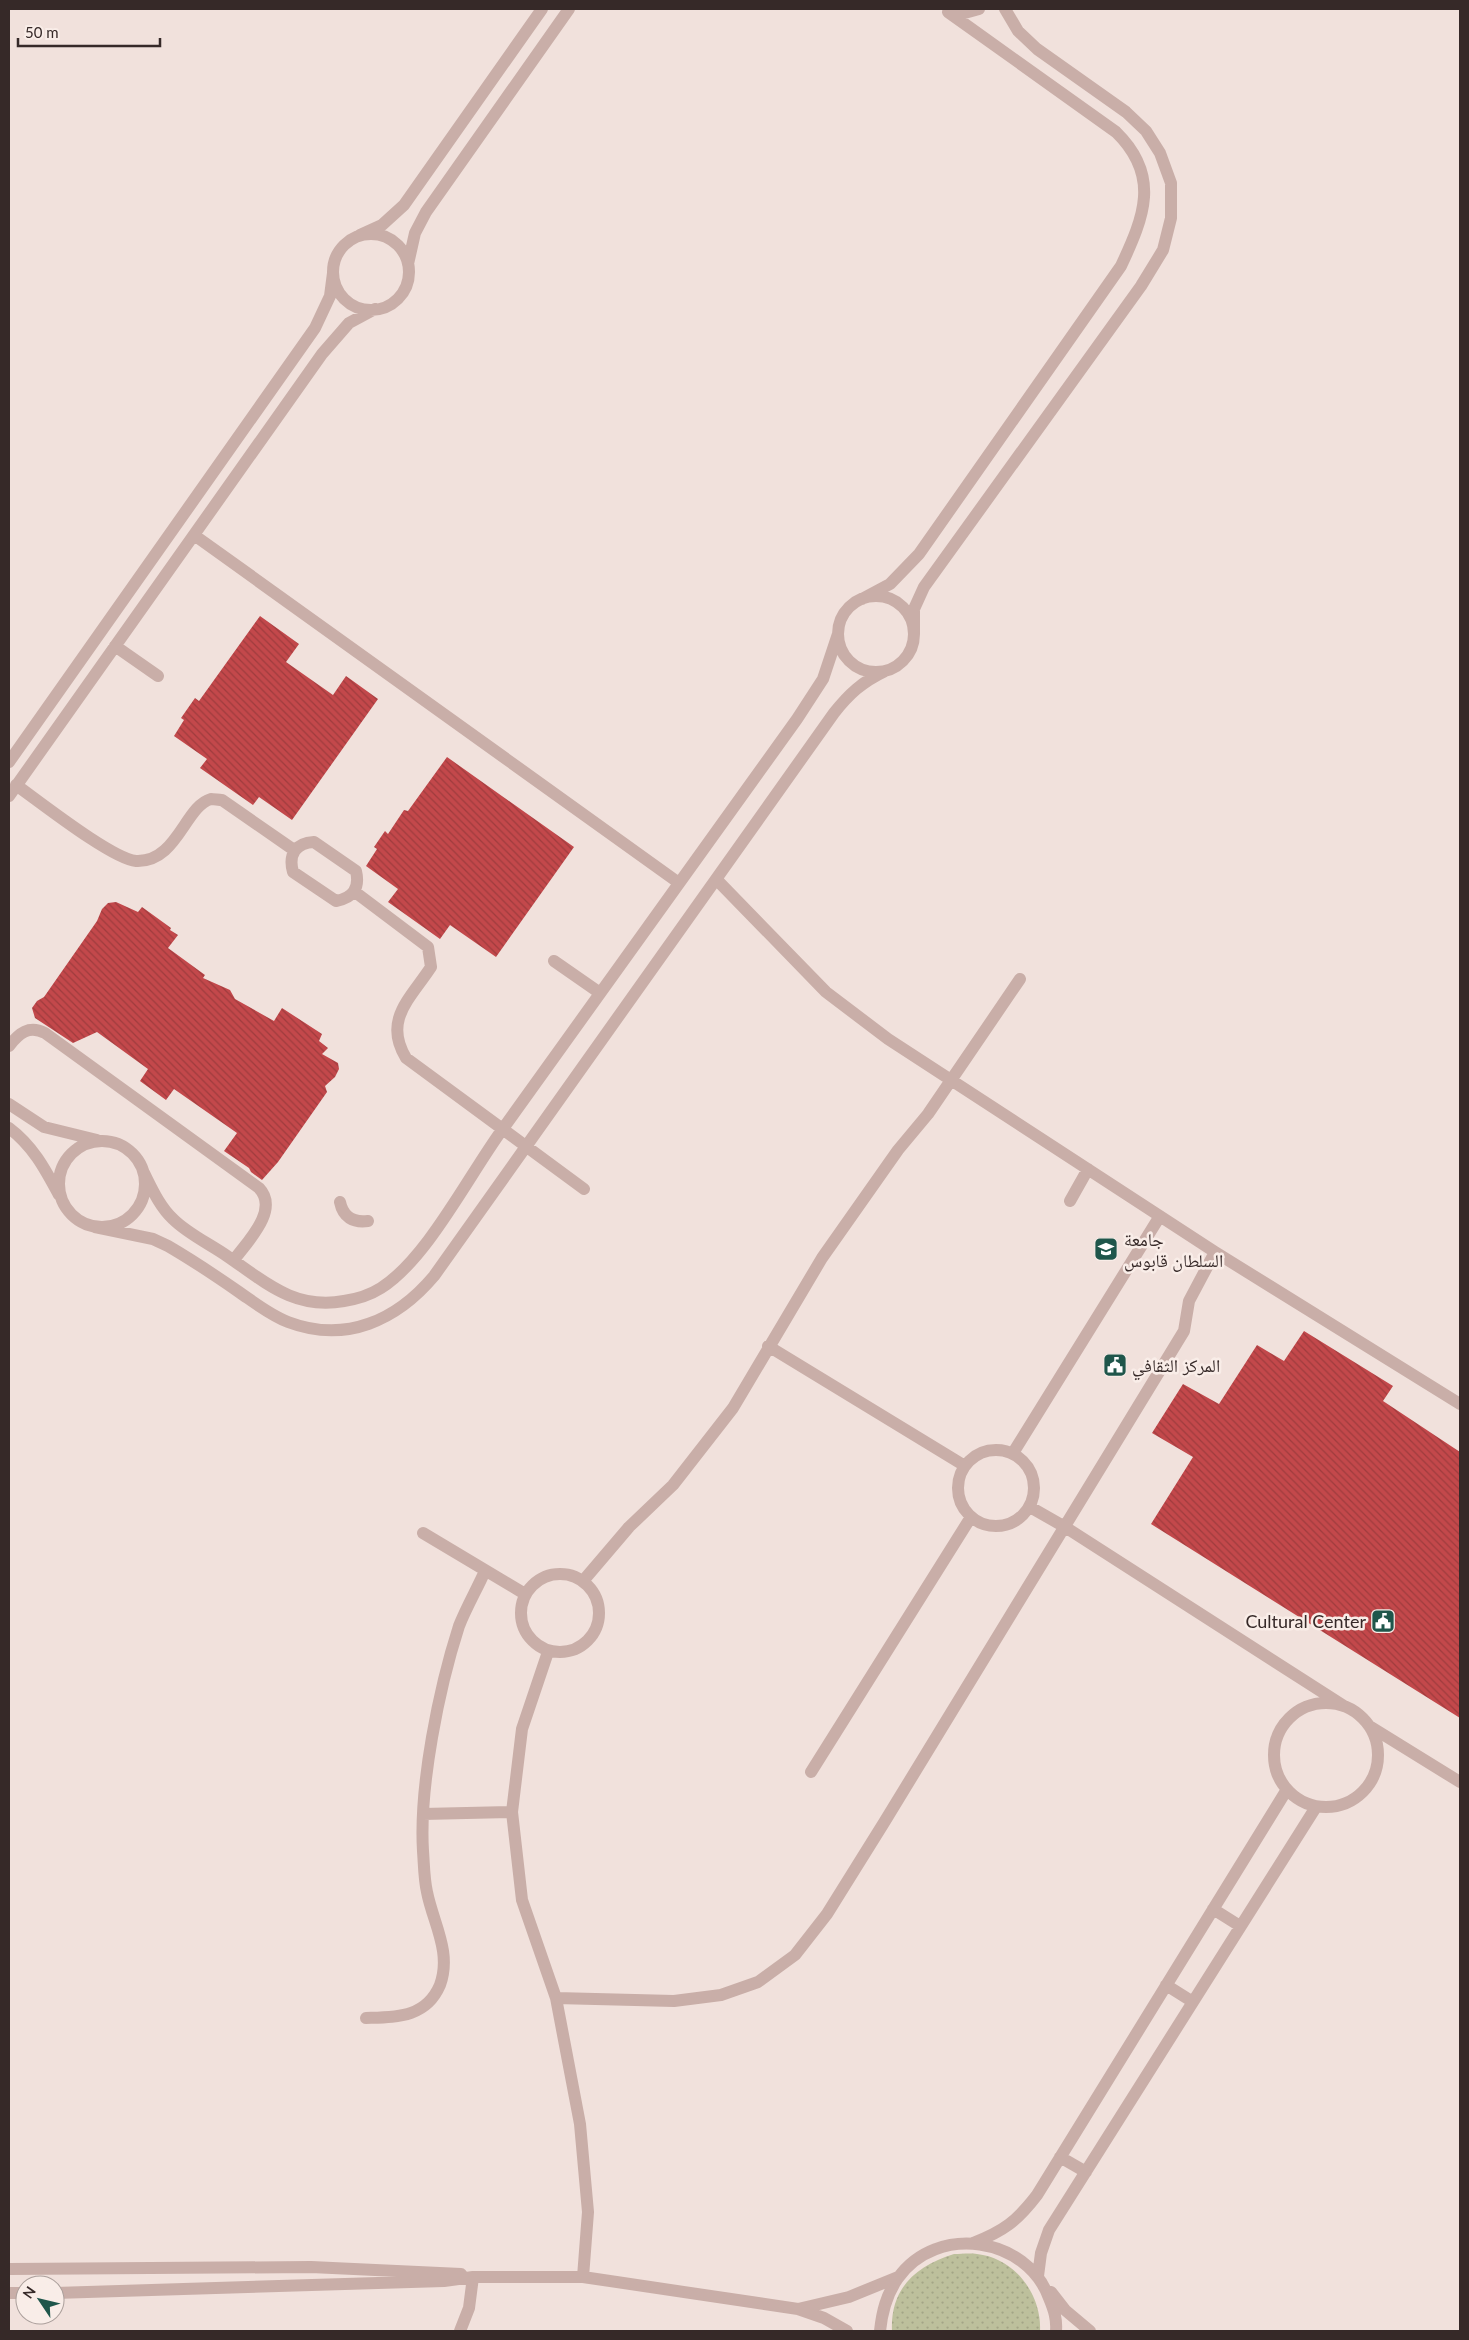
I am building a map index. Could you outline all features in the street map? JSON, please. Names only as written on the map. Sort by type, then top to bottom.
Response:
[{"type":"lane","points":[[9,762],[315,328],[330,296],[335,260],[340,249],[349,240],[382,225],[404,205],[542,9]]},
{"type":"lane","points":[[294,850],[222,800],[211,799],[204,803],[162,852],[147,860],[135,861],[114,854],[12,790],[337,335],[349,323],[376,309],[388,306],[398,298],[405,288],[408,264],[416,234],[426,212],[569,9]]},
{"type":"lane","points":[[946,10],[961,14],[979,9]]},
{"type":"lane","points":[[9,1128],[20,1136],[42,1162],[71,1214],[82,1222],[95,1227],[152,1239],[168,1246],[268,1312],[289,1322],[329,1330],[354,1328],[395,1313],[416,1298],[434,1276],[850,692],[865,680],[896,666],[906,657],[912,646],[914,634],[914,609],[924,587],[1141,286],[1163,250],[1171,218],[1171,183],[1160,153],[1146,132],[1102,94],[1037,49],[1018,31],[1005,9]]},
{"type":"lane","points":[[9,1104],[44,1127],[99,1141],[114,1142],[127,1149],[138,1160],[157,1198],[174,1220],[234,1260],[270,1287],[310,1303],[329,1304],[357,1299],[380,1290],[400,1274],[423,1246],[502,1129],[797,719],[823,679],[844,614],[852,605],[890,584],[919,554],[1121,266],[1135,237],[1144,208],[1146,190],[1142,174],[1129,144],[1116,132],[946,10]]},
{"type":"lane","points":[[360,235],[373,234],[390,239],[404,252],[408,264]]},
{"type":"lane","points":[[333,273],[335,285],[346,300],[363,309],[376,309]]},
{"type":"lane","points":[[194,535],[679,883]]},
{"type":"lane","points":[[862,599],[874,596],[897,603],[906,611],[912,622],[914,634]]},
{"type":"lane","points":[[838,634],[841,651],[849,662],[859,669],[872,672],[885,671]]},
{"type":"lane","points":[[115,646],[158,676]]},
{"type":"lane","points":[[314,842],[356,871],[358,882],[355,892],[346,899],[336,901],[300,877],[293,872],[290,861],[294,850],[303,843],[314,842]]},
{"type":"lane","points":[[716,880],[826,992],[888,1039],[1215,1252],[1460,1404]]},
{"type":"lane","points":[[355,892],[428,947],[431,967],[397,1022],[397,1044],[406,1058],[584,1189]]},
{"type":"lane","points":[[554,961],[600,993]]},
{"type":"lane","points":[[583,1581],[629,1527],[674,1485],[733,1408],[768,1346],[822,1258],[898,1150],[928,1114],[1020,979]]},
{"type":"lane","points":[[9,1046],[26,1030],[32,1029],[45,1034],[259,1188],[266,1199],[266,1214],[234,1260]]},
{"type":"lane","points":[[64,1203],[59,1190],[64,1164],[72,1153],[84,1145],[99,1141]]},
{"type":"lane","points":[[1070,1201],[1088,1169]]},
{"type":"lane","points":[[95,1227],[121,1222],[132,1215],[141,1202],[145,1188],[144,1173]]},
{"type":"lane","points":[[340,1202],[344,1214],[349,1218],[361,1222],[368,1221]]},
{"type":"lane","points":[[1013,1453],[1160,1216]]},
{"type":"lane","points":[[556,1998],[674,2001],[721,1995],[758,1982],[795,1955],[827,1914],[1184,1331],[1189,1300],[1215,1252]]},
{"type":"lane","points":[[768,1346],[964,1466]]},
{"type":"lane","points":[[1000,1450],[1013,1453],[1025,1463],[1033,1476],[1034,1492],[1030,1507],[1015,1521],[996,1527],[983,1524],[971,1517],[964,1509],[958,1488],[964,1466],[974,1457],[986,1451],[1000,1450]]},
{"type":"lane","points":[[1030,1507],[1065,1527],[1344,1706],[1358,1713],[1370,1727],[1377,1743],[1378,1760],[1374,1777],[1364,1792],[1350,1802],[1333,1808],[1316,1807],[1303,1803],[1286,1791],[1274,1764],[1274,1746],[1281,1729],[1293,1715],[1309,1706],[1327,1703],[1344,1706]]},
{"type":"lane","points":[[810,1772],[971,1517]]},
{"type":"lane","points":[[423,1533],[525,1594]]},
{"type":"lane","points":[[366,2018],[414,2013],[430,2000],[440,1984],[444,1955],[427,1893],[423,1849],[423,1814],[437,1711],[460,1626],[485,1571]]},
{"type":"lane","points":[[571,1575],[583,1581],[593,1591],[598,1604],[599,1617],[595,1631],[587,1642],[575,1650],[562,1653],[548,1652],[535,1645],[526,1635],[520,1621],[520,1607],[525,1594],[533,1584],[545,1576],[571,1575]]},
{"type":"lane","points":[[548,1652],[522,1729],[512,1812],[522,1900],[556,1998],[581,2134],[588,2212],[583,2277]]},
{"type":"lane","points":[[1370,1727],[1460,1782]]},
{"type":"lane","points":[[880,2331],[883,2306],[898,2277],[919,2258],[945,2246],[973,2243],[998,2233],[1020,2217],[1037,2195],[1286,1791]]},
{"type":"lane","points":[[1056,2331],[1057,2320],[1041,2280],[1041,2253],[1049,2230],[1316,1807]]},
{"type":"lane","points":[[423,1814],[512,1812]]},
{"type":"lane","points":[[1213,1910],[1240,1926]]},
{"type":"lane","points":[[1166,1985],[1193,2002]]},
{"type":"lane","points":[[1060,2157],[1086,2172]]},
{"type":"lane","points":[[973,2243],[998,2248],[1020,2259],[1041,2280],[1065,2310],[1090,2331]]},
{"type":"lane","points":[[9,2269],[311,2267],[445,2272],[473,2276],[583,2277],[798,2309],[824,2318],[847,2331]]},
{"type":"lane","points":[[65,2293],[444,2281],[473,2276]]},
{"type":"lane","points":[[460,2331],[469,2308],[473,2276]]},
{"type":"lane","points":[[798,2309],[849,2296],[898,2277]]},
{"type":"green space","points":[[954,2254],[974,2254],[991,2257],[1014,2271],[1024,2280],[1031,2292],[1036,2304],[1040,2331],[892,2331],[895,2303],[908,2281],[928,2265]]},
{"type":"building","points":[[260,616],[299,644],[286,662],[333,695],[346,676],[378,699],[292,820],[259,797],[253,805],[200,768],[207,759],[174,736],[184,720],[181,718],[195,698],[199,701]]},
{"type":"building","points":[[447,757],[574,847],[496,957],[450,925],[440,939],[388,902],[398,889],[366,866],[377,849],[374,847],[385,831],[388,834],[404,810],[408,811]]},
{"type":"building","points":[[116,902],[138,912],[142,907],[171,928],[170,930],[178,935],[168,948],[205,975],[203,978],[230,990],[235,999],[274,1021],[282,1008],[322,1034],[319,1041],[328,1048],[322,1054],[338,1063],[339,1069],[335,1077],[325,1086],[327,1092],[278,1162],[262,1180],[251,1172],[249,1168],[224,1151],[237,1133],[174,1089],[166,1100],[140,1081],[148,1069],[97,1032],[73,1043],[35,1018],[32,1008],[37,1001],[44,997],[97,921],[102,909],[108,903]]},
{"type":"building","name":"Cultural Center","points":[[1304,1331],[1393,1386],[1383,1401],[1460,1452],[1460,1718],[1151,1524],[1193,1457],[1152,1433],[1183,1384],[1219,1404],[1257,1345],[1284,1361]]},
{"type":"place","name":"جامعة السلطان قابوس","points":[[1106,1249]]},
{"type":"place","name":"المركز الثقافي","points":[[1115,1365]]},
{"type":"place","name":"Cultural Center","points":[[1383,1621]]}]
